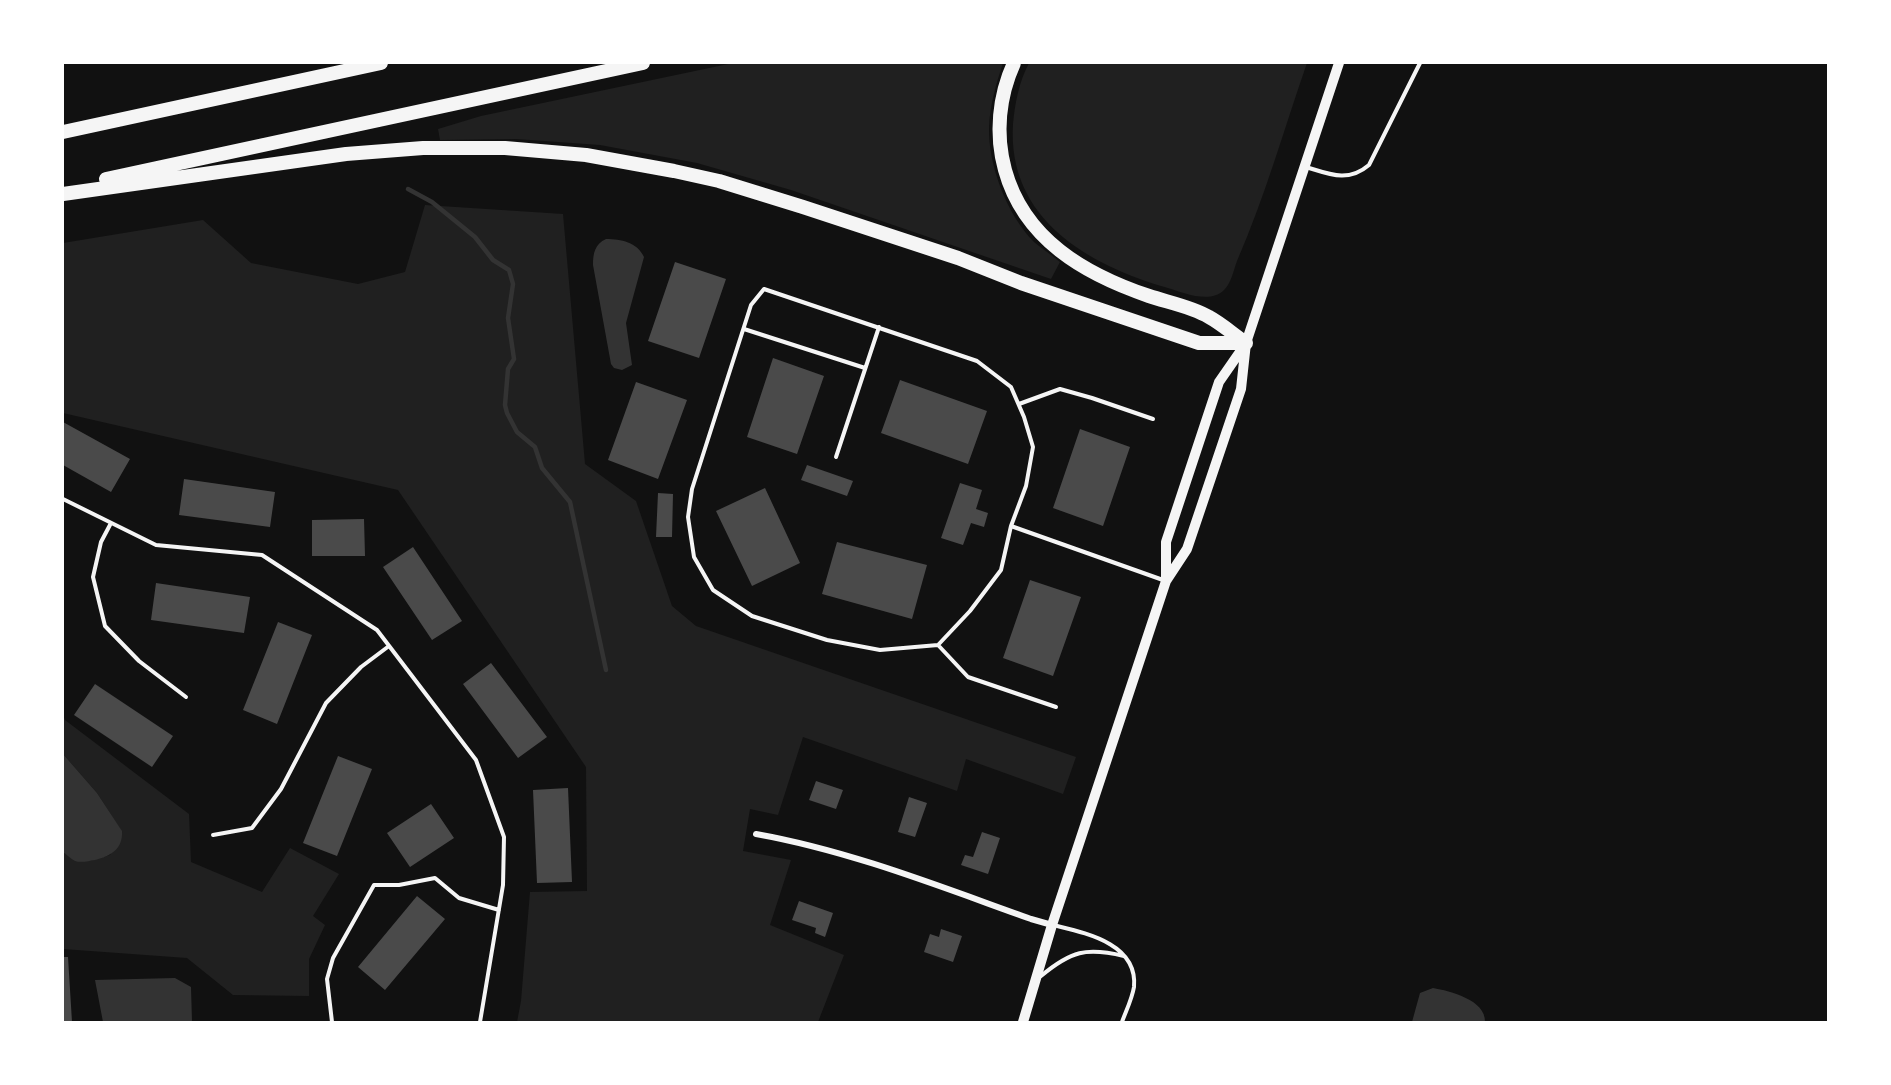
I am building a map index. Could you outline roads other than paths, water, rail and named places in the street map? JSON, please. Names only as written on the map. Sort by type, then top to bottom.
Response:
[{"type":"highway","points":[[63,132],[381,63]]},
{"type":"highway","points":[[63,189],[643,63]]},
{"type":"highway","points":[[1014,63],[1000,108],[1000,144],[1008,181],[1024,214],[1036,229],[1048,242],[1077,264],[1130,290],[1208,316],[1246,343]]},
{"type":"highway","points":[[63,194],[386,150],[462,147],[586,155],[674,171],[762,194],[947,254],[1021,284],[1198,343],[1246,343]]},
{"type":"main road","points":[[1023,1022],[1166,581],[1187,549],[1234,409],[1240,389],[1246,343],[1339,63]]},
{"type":"main road","points":[[1166,581],[1166,542],[1219,382],[1246,343]]},
{"type":"street","points":[[756,834],[860,859],[1053,925]]},
{"type":"lane","points":[[1305,166],[1331,175],[1347,177],[1362,171],[1369,165],[1420,63]]},
{"type":"lane","points":[[764,289],[879,327],[977,361],[1011,387],[1024,417],[1033,447],[1026,486],[1011,526],[1001,570],[970,611],[938,645],[880,650],[826,640],[752,616],[713,590],[694,557],[688,518],[692,489],[752,305],[764,289]]},
{"type":"lane","points":[[836,457],[879,327]]},
{"type":"lane","points":[[744,329],[865,368]]},
{"type":"lane","points":[[1018,404],[1060,389],[1153,419]]},
{"type":"lane","points":[[63,499],[156,545],[262,555],[377,630],[476,760],[504,837],[503,885],[480,1022]]},
{"type":"lane","points":[[111,523],[101,542],[93,577],[105,626],[139,661],[186,697]]},
{"type":"lane","points":[[1011,526],[1166,581]]},
{"type":"lane","points":[[938,645],[968,677],[1056,707]]},
{"type":"lane","points":[[213,836],[252,828],[281,789],[326,702],[361,667],[389,646]]},
{"type":"lane","points":[[332,1022],[327,979],[333,958],[374,885],[399,885],[435,878],[459,898],[499,910]]},
{"type":"lane","points":[[1053,925],[1109,943],[1125,956],[1134,977],[1134,987],[1122,1022]]},
{"type":"lane","points":[[1035,981],[1060,960],[1080,952],[1102,951],[1125,956]]},
{"type":"waterway","points":[[408,189],[432,202],[475,237],[493,260],[509,270],[513,284],[508,318],[514,359],[508,369],[505,405],[517,432],[535,447],[542,468],[570,502],[606,670]]}]
